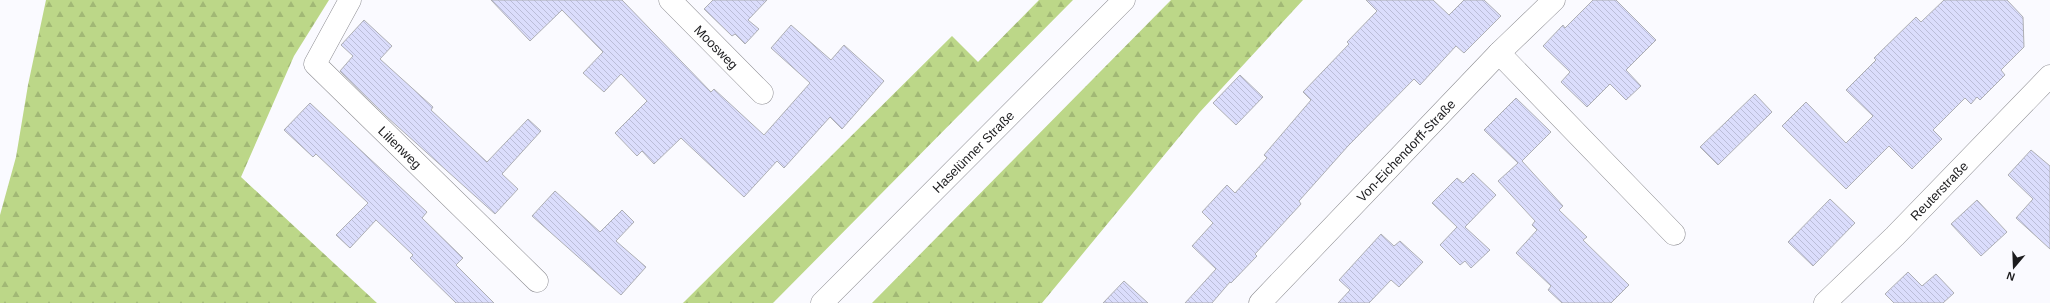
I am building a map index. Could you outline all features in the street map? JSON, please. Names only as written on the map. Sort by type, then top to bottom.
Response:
[{"type":"street","name":"Lilienweg","points":[[350,0],[315,64],[537,281]]},
{"type":"street","name":"Moosweg","points":[[670,0],[762,93]]},
{"type":"street","name":"Haselünner Straße","points":[[822,303],[1124,0]]},
{"type":"street","name":"Von-Eichendorff-Straße","points":[[1260,303],[1499,53],[1554,0]]},
{"type":"street","points":[[1499,53],[1674,234]]},
{"type":"street","name":"Reuterstraße","points":[[1825,303],[1895,236],[2050,76]]},
{"type":"green space","points":[[46,0],[329,0],[294,56],[241,177],[377,303],[0,303],[0,215],[16,157],[28,85]]},
{"type":"green space","points":[[1039,0],[1073,0],[773,303],[683,303],[952,36],[978,62]]},
{"type":"green space","points":[[1171,0],[1303,0],[1199,113],[1042,303],[872,303]]},
{"type":"building","points":[[491,0],[622,0],[711,92],[714,89],[764,135],[810,83],[771,48],[791,25],[831,60],[844,45],[884,81],[842,129],[830,117],[784,168],[777,161],[744,197],[681,138],[654,164],[642,151],[637,156],[615,133],[647,101],[621,74],[604,92],[583,73],[603,52],[562,10],[530,41]]},
{"type":"building","points":[[713,0],[767,0],[748,20],[759,29],[745,44],[735,34],[732,36],[704,9]]},
{"type":"building","points":[[1366,0],[1433,0],[1449,15],[1464,0],[1484,0],[1501,16],[1464,53],[1456,46],[1420,85],[1414,79],[1348,146],[1299,201],[1301,204],[1255,254],[1257,256],[1231,283],[1230,282],[1212,303],[1185,303],[1216,269],[1192,246],[1213,223],[1202,212],[1227,185],[1235,193],[1267,158],[1264,155],[1311,100],[1303,92],[1349,44],[1347,42],[1377,11]]},
{"type":"building","points":[[1593,0],[1616,0],[1656,40],[1626,70],[1641,86],[1626,100],[1610,84],[1587,107],[1561,82],[1570,72],[1543,46],[1563,25],[1565,28]]},
{"type":"building","points":[[1944,0],[2007,0],[2023,17],[2024,47],[2001,70],[2005,75],[1980,100],[1977,97],[1971,104],[1965,98],[1933,130],[1942,139],[1912,169],[1889,146],[1846,189],[1782,126],[1806,102],[1846,143],[1873,116],[1846,90],[1876,60],[1874,58],[1916,17],[1921,22]]},
{"type":"building","points":[[364,20],[392,46],[380,59],[433,107],[431,110],[487,162],[528,119],[541,131],[502,174],[518,189],[495,214],[387,117],[340,71],[353,56],[341,45]]},
{"type":"building","points":[[1240,75],[1263,97],[1236,125],[1213,103]]},
{"type":"building","points":[[1755,94],[1772,112],[1718,165],[1700,147]]},
{"type":"building","points":[[1516,98],[1551,132],[1522,161],[1563,206],[1559,210],[1587,237],[1583,240],[1629,285],[1611,303],[1562,303],[1548,290],[1551,286],[1516,253],[1537,230],[1532,225],[1535,221],[1498,181],[1518,163],[1484,130]]},
{"type":"building","points":[[310,103],[427,212],[422,218],[463,258],[456,265],[494,303],[456,303],[410,258],[413,255],[376,220],[350,248],[336,235],[368,203],[316,154],[313,157],[284,130]]},
{"type":"building","points":[[2031,150],[2050,166],[2050,249],[2016,218],[2033,199],[2008,175]]},
{"type":"building","points":[[1473,173],[1496,195],[1465,227],[1490,250],[1471,268],[1465,261],[1460,265],[1440,245],[1457,227],[1432,203],[1457,178],[1463,183]]},
{"type":"building","points":[[555,191],[600,232],[622,210],[634,222],[616,241],[646,267],[621,295],[532,216]]},
{"type":"building","points":[[1830,199],[1855,223],[1813,266],[1788,242]]},
{"type":"building","points":[[1977,200],[2007,232],[1981,256],[1951,224]]},
{"type":"building","points":[[1381,234],[1394,246],[1400,241],[1423,262],[1399,287],[1391,280],[1369,303],[1338,303],[1350,290],[1339,280]]},
{"type":"building","points":[[1908,272],[1922,286],[1936,274],[1954,293],[1943,303],[1894,303],[1885,294]]},
{"type":"building","points":[[1124,281],[1148,303],[1103,303]]}]
